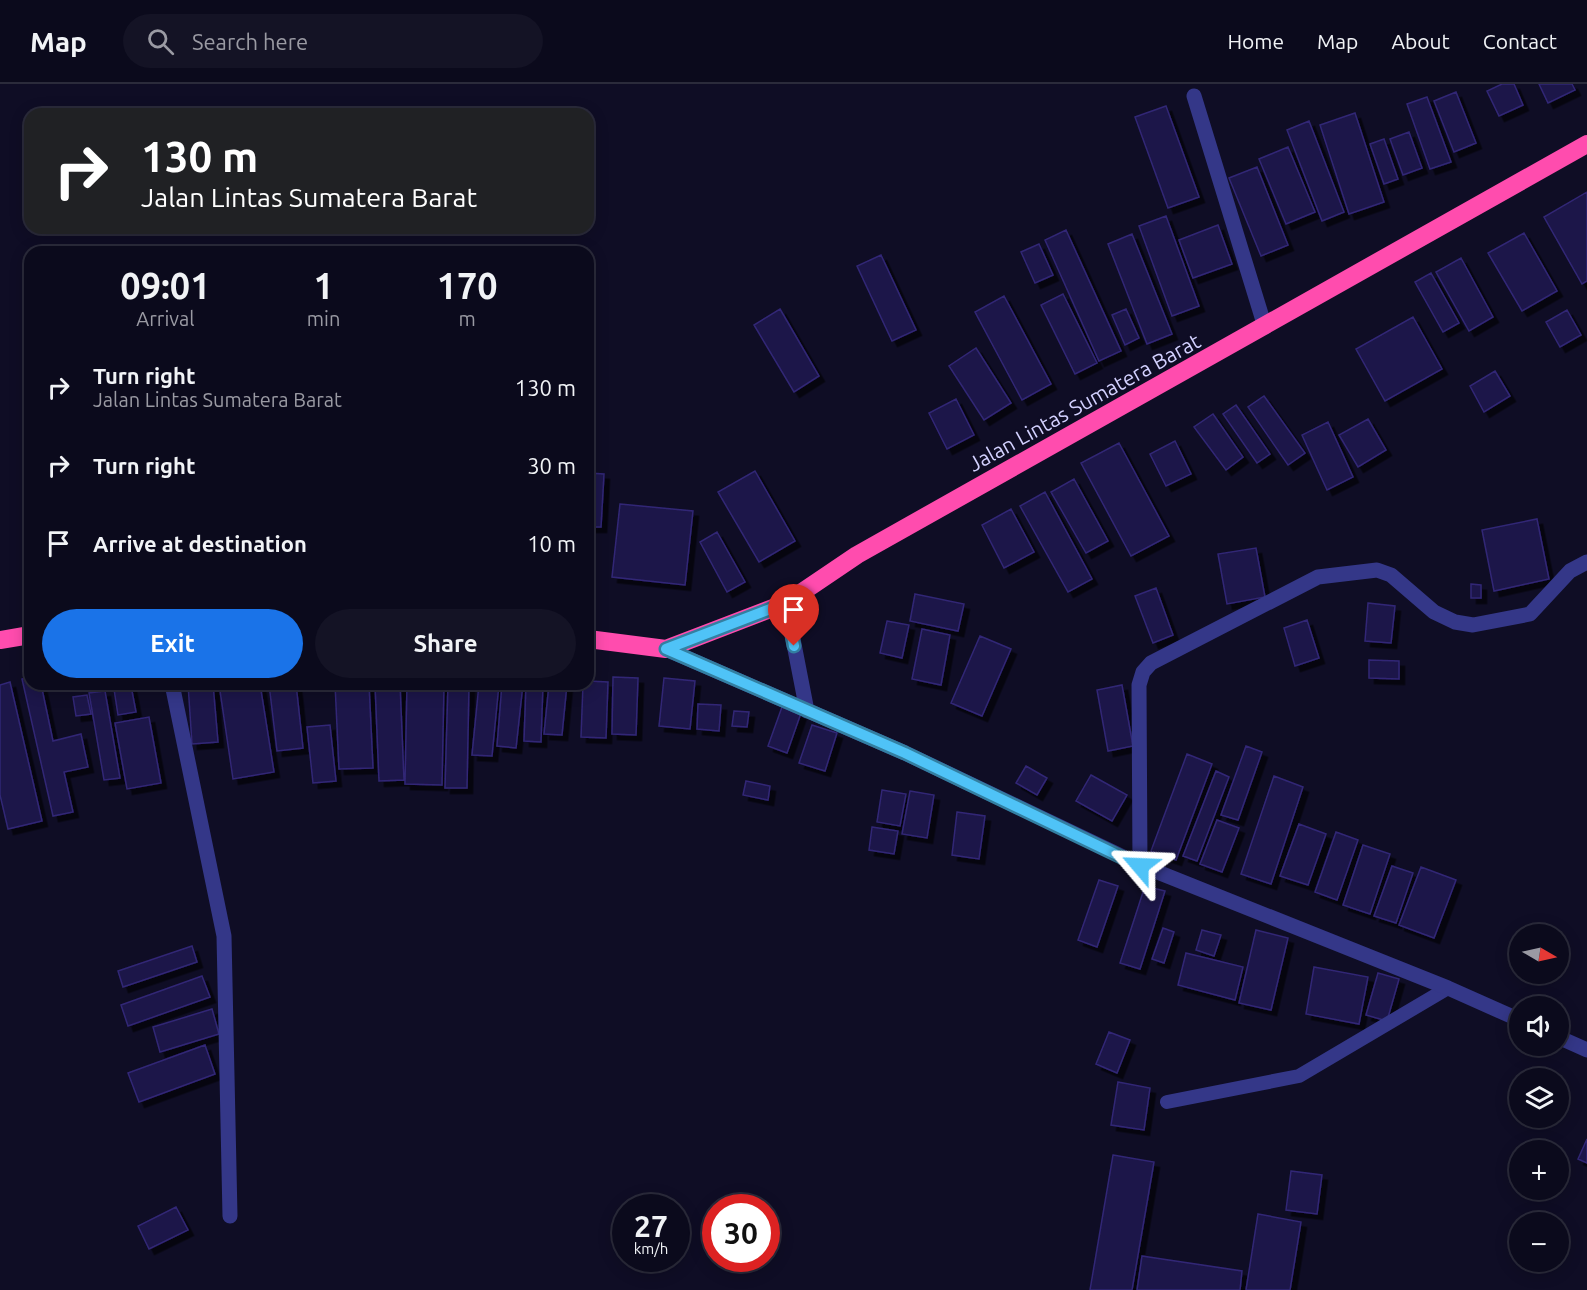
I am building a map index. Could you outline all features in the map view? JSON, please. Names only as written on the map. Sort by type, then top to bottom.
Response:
[{"type":"highway","name":"Jalan Lintas Sumatera Barat","points":[[594,640],[666,649],[786,603],[857,555],[1587,144]]},
{"type":"highway","points":[[0,640],[24,636]]},
{"type":"street","points":[[1194,96],[1265,327]]},
{"type":"street","points":[[1140,866],[1139,685],[1143,672],[1151,663],[1318,577],[1377,570],[1391,575],[1434,612],[1455,622],[1473,625],[1530,614],[1570,571],[1587,562]]},
{"type":"street","points":[[786,603],[807,711]]},
{"type":"street","points":[[666,649],[905,753],[1140,866],[1448,987],[1509,1015]]},
{"type":"street","points":[[173,690],[224,936],[230,1216]]},
{"type":"street","points":[[1569,1042],[1587,1050]]},
{"type":"lane","points":[[1167,1102],[1299,1076],[1448,987]]},
{"type":"building","points":[[1502,84],[1514,84],[1523,105],[1499,116],[1487,91]]},
{"type":"building","points":[[1539,84],[1572,84],[1575,90],[1548,103]]},
{"type":"building","points":[[1456,92],[1476,143],[1454,152],[1434,101]]},
{"type":"building","points":[[1427,97],[1451,162],[1430,169],[1407,104]]},
{"type":"building","points":[[1166,106],[1199,197],[1168,208],[1135,117]]},
{"type":"building","points":[[1355,113],[1384,202],[1349,214],[1320,125]]},
{"type":"building","points":[[1309,121],[1344,212],[1322,221],[1287,130]]},
{"type":"building","points":[[1409,132],[1422,168],[1403,175],[1390,139]]},
{"type":"building","points":[[1384,139],[1398,179],[1384,184],[1370,144]]},
{"type":"building","points":[[1288,147],[1315,212],[1286,224],[1259,159]]},
{"type":"building","points":[[1257,167],[1288,245],[1261,256],[1229,178]]},
{"type":"building","points":[[1587,192],[1587,281],[1582,284],[1544,217]]},
{"type":"building","points":[[1166,216],[1199,306],[1172,316],[1139,226]]},
{"type":"building","points":[[1218,225],[1232,264],[1193,278],[1179,240]]},
{"type":"building","points":[[1066,230],[1121,351],[1099,361],[1045,240]]},
{"type":"building","points":[[1524,233],[1557,291],[1522,311],[1488,253]]},
{"type":"building","points":[[1132,234],[1172,334],[1147,344],[1108,244]]},
{"type":"building","points":[[1039,244],[1053,275],[1035,283],[1021,252]]},
{"type":"building","points":[[881,255],[916,330],[892,341],[857,266]]},
{"type":"building","points":[[1461,258],[1493,317],[1469,331],[1436,272]]},
{"type":"building","points":[[1431,273],[1459,323],[1443,332],[1415,282]]},
{"type":"building","points":[[1063,294],[1097,363],[1075,374],[1041,305]]},
{"type":"building","points":[[1004,296],[1051,384],[1022,400],[975,312]]},
{"type":"building","points":[[780,309],[819,376],[794,392],[754,325]]},
{"type":"building","points":[[1126,309],[1139,338],[1125,345],[1112,315]]},
{"type":"building","points":[[1567,310],[1581,335],[1560,347],[1546,322]]},
{"type":"building","points":[[1413,317],[1442,369],[1385,401],[1356,349]]},
{"type":"building","points":[[976,348],[1011,403],[984,420],[949,366]]},
{"type":"building","points":[[1495,371],[1510,396],[1484,412],[1470,386]]},
{"type":"building","points":[[1264,396],[1305,453],[1288,465],[1248,407]]},
{"type":"building","points":[[956,399],[974,435],[947,449],[929,413]]},
{"type":"building","points":[[1236,405],[1270,454],[1257,463],[1223,414]]},
{"type":"building","points":[[1213,414],[1243,457],[1226,470],[1194,427]]},
{"type":"building","points":[[1368,419],[1386,450],[1358,467],[1339,435]]},
{"type":"building","points":[[1328,422],[1353,477],[1327,490],[1302,435]]},
{"type":"building","points":[[1175,441],[1191,474],[1166,486],[1150,454]]},
{"type":"building","points":[[1119,443],[1169,536],[1131,556],[1081,463]]},
{"type":"building","points":[[755,471],[795,541],[759,562],[718,492]]},
{"type":"building","points":[[594,473],[604,474],[601,527],[594,527]]},
{"type":"building","points":[[1074,479],[1108,541],[1086,553],[1051,492]]},
{"type":"building","points":[[1045,492],[1092,579],[1068,592],[1020,506]]},
{"type":"building","points":[[620,504],[693,511],[685,585],[612,577]]},
{"type":"building","points":[[1011,509],[1034,552],[1004,568],[982,525]]},
{"type":"building","points":[[1537,519],[1549,579],[1494,591],[1482,530]]},
{"type":"building","points":[[717,532],[745,582],[727,592],[700,542]]},
{"type":"building","points":[[1256,548],[1265,597],[1227,604],[1218,554]]},
{"type":"building","points":[[1471,584],[1481,585],[1481,598],[1471,598]]},
{"type":"building","points":[[1156,588],[1173,635],[1153,643],[1135,596]]},
{"type":"building","points":[[915,594],[964,604],[958,631],[910,621]]},
{"type":"building","points":[[1368,603],[1395,606],[1391,643],[1365,641]]},
{"type":"building","points":[[1307,620],[1319,658],[1295,666],[1284,628]]},
{"type":"building","points":[[887,621],[909,625],[902,658],[880,653]]},
{"type":"building","points":[[922,629],[950,635],[941,685],[912,679]]},
{"type":"building","points":[[980,636],[1011,649],[982,716],[951,703]]},
{"type":"building","points":[[1369,660],[1399,661],[1399,679],[1369,678]]},
{"type":"building","points":[[613,677],[638,678],[636,735],[612,734]]},
{"type":"building","points":[[664,678],[695,681],[690,729],[659,726]]},
{"type":"building","points":[[594,681],[608,682],[606,738],[581,737],[583,690],[594,690]]},
{"type":"building","points":[[10,682],[42,821],[8,829],[0,795],[0,685]]},
{"type":"building","points":[[1122,685],[1133,746],[1108,751],[1097,690]]},
{"type":"building","points":[[24,690],[42,690],[53,741],[81,734],[88,767],[64,772],[73,812],[53,816]]},
{"type":"building","points":[[114,690],[132,690],[136,712],[118,715]]},
{"type":"building","points":[[188,690],[214,690],[218,742],[192,744]]},
{"type":"building","points":[[220,690],[261,690],[274,772],[233,779]]},
{"type":"building","points":[[270,690],[297,690],[303,748],[277,751]]},
{"type":"building","points":[[335,690],[369,690],[373,768],[339,769]]},
{"type":"building","points":[[375,690],[400,690],[404,780],[379,781]]},
{"type":"building","points":[[407,690],[444,690],[442,785],[405,784]]},
{"type":"building","points":[[448,690],[469,690],[467,788],[445,788]]},
{"type":"building","points":[[478,690],[498,690],[492,756],[472,755]]},
{"type":"building","points":[[502,690],[522,690],[516,748],[497,746]]},
{"type":"building","points":[[526,690],[543,690],[541,742],[524,741]]},
{"type":"building","points":[[548,690],[566,690],[562,735],[544,734]]},
{"type":"building","points":[[105,691],[120,778],[104,780],[89,693]]},
{"type":"building","points":[[87,695],[91,714],[76,716],[73,697]]},
{"type":"building","points":[[698,704],[721,705],[719,731],[697,729]]},
{"type":"building","points":[[782,707],[801,713],[787,753],[768,746]]},
{"type":"building","points":[[734,711],[749,712],[747,727],[732,726]]},
{"type":"building","points":[[149,717],[161,783],[127,789],[115,723]]},
{"type":"building","points":[[330,725],[336,781],[313,783],[307,727]]},
{"type":"building","points":[[812,725],[837,733],[825,771],[799,763]]},
{"type":"building","points":[[1246,746],[1262,752],[1238,820],[1221,815]]},
{"type":"building","points":[[1187,754],[1212,764],[1176,860],[1151,851]]},
{"type":"building","points":[[1026,766],[1047,778],[1037,795],[1016,783]]},
{"type":"building","points":[[1216,771],[1229,777],[1197,861],[1183,856]]},
{"type":"building","points":[[1091,775],[1127,795],[1112,821],[1076,801]]},
{"type":"building","points":[[1274,776],[1303,787],[1271,884],[1241,874]]},
{"type":"building","points":[[746,781],[770,786],[768,800],[743,795]]},
{"type":"building","points":[[882,790],[906,794],[900,826],[877,822]]},
{"type":"building","points":[[910,791],[934,795],[927,838],[902,834]]},
{"type":"building","points":[[957,812],[985,816],[979,859],[952,855]]},
{"type":"building","points":[[1217,820],[1239,828],[1222,872],[1200,864]]},
{"type":"building","points":[[1299,824],[1326,834],[1308,885],[1280,876]]},
{"type":"building","points":[[872,827],[898,831],[894,854],[869,850]]},
{"type":"building","points":[[1336,832],[1358,840],[1337,900],[1315,892]]},
{"type":"building","points":[[1363,845],[1390,854],[1370,914],[1343,905]]},
{"type":"building","points":[[1392,866],[1413,873],[1396,923],[1374,916]]},
{"type":"building","points":[[1421,867],[1456,880],[1434,938],[1399,925]]},
{"type":"building","points":[[1099,880],[1118,886],[1097,947],[1078,940]]},
{"type":"building","points":[[1145,886],[1165,891],[1140,969],[1120,963]]},
{"type":"building","points":[[1163,928],[1174,932],[1164,963],[1152,959]]},
{"type":"building","points":[[1202,930],[1221,935],[1214,956],[1196,950]]},
{"type":"building","points":[[1256,930],[1288,938],[1271,1010],[1239,1003]]},
{"type":"building","points":[[192,946],[197,962],[123,987],[118,971]]},
{"type":"building","points":[[1186,953],[1243,967],[1235,1000],[1178,985]]},
{"type":"building","points":[[1314,967],[1368,977],[1359,1024],[1306,1014]]},
{"type":"building","points":[[1378,973],[1399,979],[1387,1021],[1366,1015]]},
{"type":"building","points":[[202,976],[210,997],[128,1026],[121,1005]]},
{"type":"building","points":[[212,1009],[219,1034],[160,1052],[153,1027]]},
{"type":"building","points":[[1109,1032],[1130,1040],[1117,1073],[1096,1064]]},
{"type":"building","points":[[205,1045],[215,1074],[139,1102],[128,1073]]},
{"type":"building","points":[[1118,1082],[1150,1088],[1144,1130],[1111,1125]]},
{"type":"building","points":[[1587,1139],[1587,1163],[1578,1159]]},
{"type":"building","points":[[1113,1155],[1154,1162],[1132,1290],[1090,1290]]},
{"type":"building","points":[[1291,1171],[1322,1175],[1317,1214],[1286,1210]]},
{"type":"building","points":[[176,1207],[188,1230],[149,1249],[138,1226]]},
{"type":"building","points":[[1258,1214],[1301,1222],[1290,1290],[1246,1290]]},
{"type":"building","points":[[1142,1256],[1242,1271],[1240,1290],[1137,1290]]},
{"type":"route","points":[[794,646],[786,603],[666,649],[905,753],[1140,866]]}]
